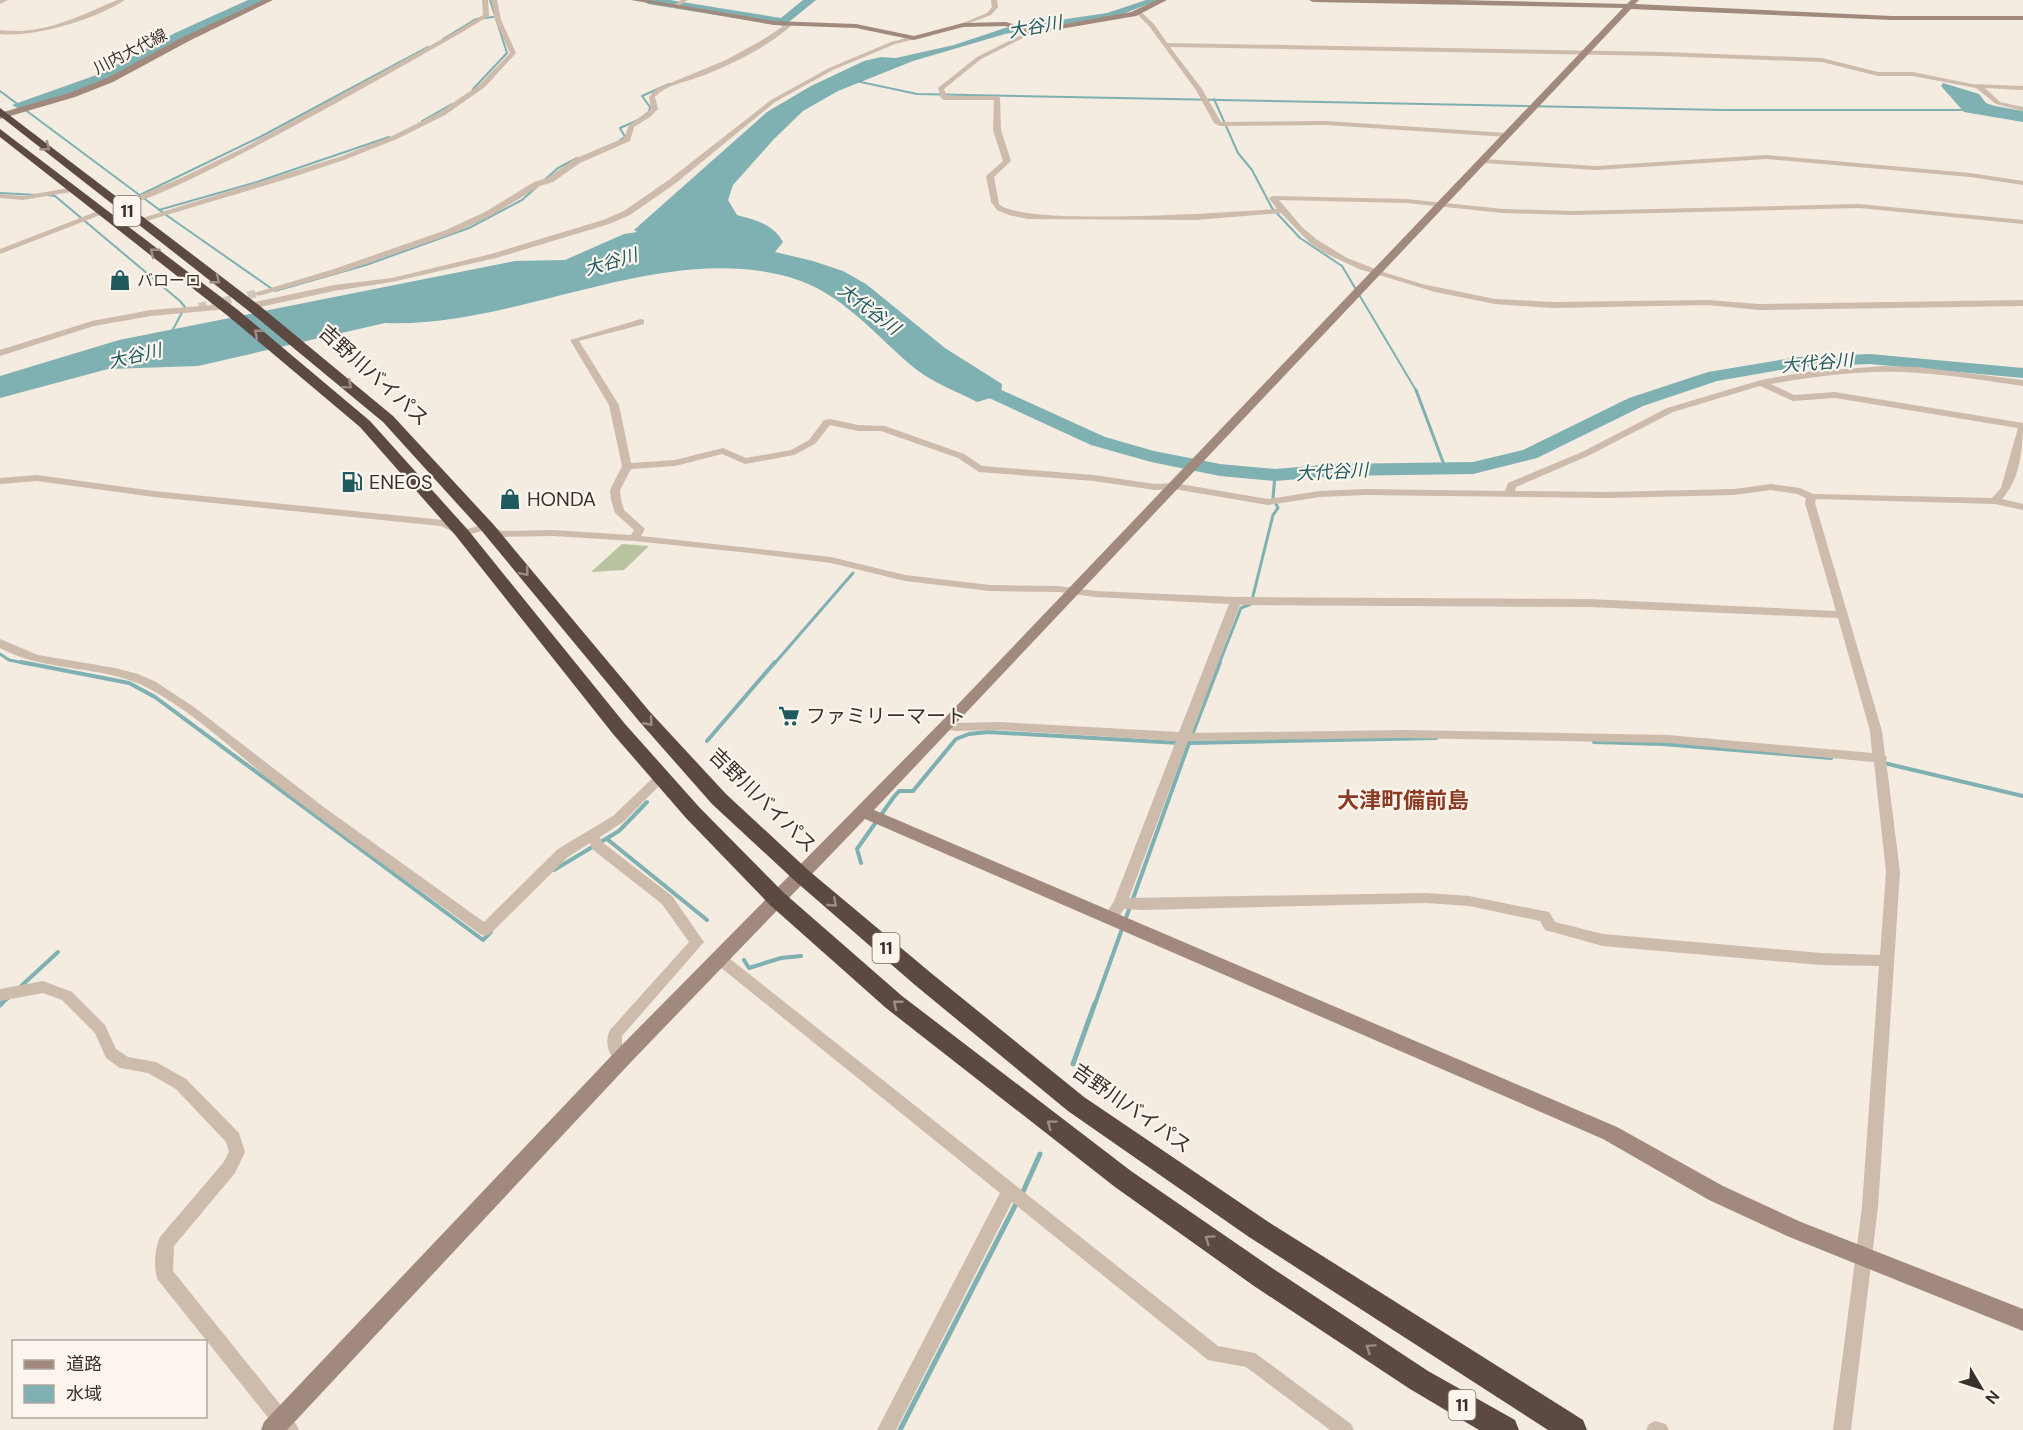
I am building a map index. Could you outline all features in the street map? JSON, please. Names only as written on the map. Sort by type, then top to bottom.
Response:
[{"type":"highway","name":"吉野川バイパス","points":[[5,113],[120,205],[146,218],[388,419],[487,527],[644,716],[719,799],[801,875],[923,979],[1076,1104],[1258,1228],[1573,1430]]},
{"type":"highway","name":"11","points":[[0,132],[229,310],[365,424],[462,533],[619,729],[693,813],[777,899],[894,1002],[1124,1179],[1263,1277],[1419,1380],[1505,1430]]},
{"type":"highway","points":[[1419,1380],[1494,1430]]},
{"type":"highway","name":"11","points":[[1550,1415],[1586,1430]]},
{"type":"street","points":[[0,2],[5,0]]},
{"type":"street","points":[[0,32],[17,36],[71,20],[122,0]]},
{"type":"street","name":"川内大代線","points":[[5,113],[31,107],[110,80],[186,39],[269,0]]},
{"type":"street","points":[[120,205],[149,194],[283,129],[482,18],[485,0]]},
{"type":"street","points":[[146,218],[248,188],[379,144],[459,104],[489,81],[513,52],[498,20],[494,0]]},
{"type":"street","points":[[635,0],[790,24],[842,24],[914,38]]},
{"type":"street","points":[[674,7],[685,0]]},
{"type":"street","points":[[253,308],[334,288],[392,280],[473,261],[606,222],[627,213],[673,181],[773,101],[831,69],[893,43],[963,25],[992,12],[995,7],[994,0]]},
{"type":"street","points":[[1163,0],[1138,12],[1029,31],[974,62],[942,85],[943,94],[997,98],[996,130],[1007,162],[990,176],[996,206],[1009,213],[1047,218],[1166,218],[1282,211]]},
{"type":"street","points":[[1313,0],[1632,3],[1892,18],[2023,18]]},
{"type":"street","points":[[0,995],[43,987],[67,996],[100,1029],[111,1053],[125,1063],[151,1067],[181,1084],[233,1138],[237,1152],[229,1168],[166,1243],[164,1274],[281,1427],[624,1056],[947,725],[1632,3]]},
{"type":"street","points":[[1138,12],[1156,28],[1207,99],[1216,122],[1220,124],[1326,123],[1507,135]]},
{"type":"street","points":[[258,293],[379,257],[488,214],[537,184],[550,180],[577,161],[627,140],[631,126],[655,109],[652,97],[657,90],[705,72],[753,49],[790,24]]},
{"type":"street","points":[[963,25],[1012,25],[1029,31]]},
{"type":"street","points":[[1166,45],[1822,60],[1878,74],[1913,74],[1978,86],[2023,88]]},
{"type":"street","points":[[1978,86],[1998,103],[2023,109]]},
{"type":"street","points":[[1483,161],[1596,168],[1755,158],[1908,169],[2023,183]]},
{"type":"street","points":[[0,196],[30,197],[74,189]]},
{"type":"street","points":[[2023,222],[1859,206],[1572,213],[1440,206],[1406,201],[1273,198],[1282,211],[1312,242],[1346,262],[1460,297],[1541,304],[1723,302],[1759,307],[2023,303]]},
{"type":"street","points":[[0,252],[104,212]]},
{"type":"street","points":[[134,316],[141,312],[199,307]]},
{"type":"street","points":[[0,353],[69,330],[134,316],[229,310]]},
{"type":"street","points":[[634,538],[639,529],[619,512],[616,500],[615,490],[627,466],[614,405],[574,340],[641,322]]},
{"type":"street","points":[[1509,493],[1512,485],[1585,454],[1670,410],[1761,384],[1806,375],[1883,369],[1918,369],[2023,383]]},
{"type":"street","points":[[1761,384],[1793,398],[1834,394],[2023,427],[2006,489],[1995,501]]},
{"type":"street","points":[[627,466],[675,463],[723,451],[745,461],[756,461],[804,449],[827,422],[830,422],[858,428],[882,428],[962,456],[979,469],[1094,478],[1155,487],[1177,483],[1268,502],[1320,494],[1365,492],[1606,495],[1734,492],[1771,487],[1800,491],[1811,497],[1995,501],[2023,507]]},
{"type":"street","points":[[0,481],[37,478],[154,494],[443,524],[462,533],[487,527],[500,534],[553,533],[634,538],[831,560],[905,578],[990,588],[1075,590],[1095,594],[1236,601],[1589,603],[1842,615]]},
{"type":"street","points":[[1811,497],[1810,503],[1876,731],[1893,872],[1870,1207],[1842,1430]]},
{"type":"street","points":[[1115,910],[1236,601]]},
{"type":"street","points":[[0,643],[20,655],[109,670],[152,685],[218,729],[298,795],[485,930],[562,853],[595,840],[662,776]]},
{"type":"street","points":[[947,725],[1183,737],[1404,734],[1668,739],[1881,758]]},
{"type":"street","points":[[862,811],[1115,910],[1610,1133],[1716,1192],[1794,1230],[2023,1320]]},
{"type":"street","points":[[595,840],[667,900],[697,942],[615,1034],[614,1048],[624,1056]]},
{"type":"street","points":[[1115,910],[1142,905],[1426,898],[1469,901],[1544,916],[1550,926],[1604,940],[1821,959],[1888,961]]},
{"type":"street","points":[[719,958],[1214,1354],[1249,1359],[1345,1430]]},
{"type":"street","points":[[886,1430],[1010,1190]]},
{"type":"street","points":[[1654,1430],[1660,1430]]},
{"type":"green space","points":[[622,544],[649,546],[624,570],[591,572]]},
{"type":"water","name":"大谷川","points":[[1146,0],[1159,0],[1120,15],[1005,34],[913,61],[838,91],[803,111],[774,139],[733,185],[728,200],[737,215],[757,221],[774,231],[783,242],[775,252],[843,271],[866,284],[945,348],[1002,384],[1001,395],[977,402],[917,370],[858,317],[826,293],[789,277],[740,269],[690,270],[639,277],[486,313],[436,321],[385,323],[198,366],[108,369],[0,398],[0,376],[119,340],[515,261],[565,260],[624,234],[637,232],[634,230],[767,112],[811,86],[864,61],[881,57],[896,58],[954,45],[1005,28],[1107,13]]},
{"type":"water","points":[[1943,83],[1979,94],[1986,103],[2023,111],[2023,122],[1964,112],[1941,86]]},
{"type":"waterway","points":[[19,105],[48,98],[107,76],[179,36],[258,0]]},
{"type":"waterway","points":[[473,89],[507,53],[490,0]]},
{"type":"waterway","points":[[648,0],[784,22],[810,0]]},
{"type":"waterway","points":[[443,39],[476,19],[493,17]]},
{"type":"waterway","points":[[140,195],[260,137],[428,47]]},
{"type":"waterway","points":[[856,81],[917,94],[1214,100]]},
{"type":"waterway","points":[[649,112],[650,107],[642,96],[669,84]]},
{"type":"waterway","points":[[0,91],[159,210]]},
{"type":"waterway","points":[[1214,100],[1723,110],[1966,110]]},
{"type":"waterway","points":[[1214,100],[1238,153],[1252,170],[1272,208],[1300,238],[1342,266],[1416,391]]},
{"type":"waterway","points":[[422,121],[452,104]]},
{"type":"waterway","points":[[620,140],[625,137],[620,128],[638,120]]},
{"type":"waterway","points":[[159,210],[257,182],[389,137]]},
{"type":"waterway","points":[[159,210],[275,291],[366,265],[469,228],[522,200],[558,168],[577,158]]},
{"type":"waterway","points":[[0,193],[37,195]]},
{"type":"waterway","points":[[47,195],[55,196],[180,301],[185,307],[171,333]]},
{"type":"waterway","name":"大代谷川","points":[[969,382],[1098,441],[1151,456],[1220,470],[1275,475],[1335,470],[1473,468],[1530,454],[1636,402],[1714,376],[1798,362],[1870,359],[2023,373]]},
{"type":"waterway","points":[[1416,391],[1446,470]]},
{"type":"waterway","points":[[1219,664],[1241,608],[1251,604],[1273,515],[1278,508],[1273,498],[1275,475]]},
{"type":"waterway","points":[[774,664],[853,573]]},
{"type":"waterway","points":[[0,654],[9,660],[29,664]]},
{"type":"waterway","points":[[21,662],[129,683],[155,697],[483,940],[491,932]]},
{"type":"waterway","points":[[707,741],[775,662]]},
{"type":"waterway","points":[[1192,735],[1220,662]]},
{"type":"waterway","points":[[861,863],[857,849],[893,798],[899,791],[913,791],[956,739],[969,734],[988,732],[1179,743]]},
{"type":"waterway","points":[[1095,1004],[1189,743],[1436,738]]},
{"type":"waterway","points":[[1594,742],[1663,744],[1831,758]]},
{"type":"waterway","points":[[1884,763],[2023,796]]},
{"type":"waterway","points":[[554,870],[619,831],[647,802]]},
{"type":"waterway","points":[[607,839],[707,920]]},
{"type":"waterway","points":[[19,988],[58,952]]},
{"type":"waterway","points":[[744,960],[749,968],[781,958],[801,956]]},
{"type":"waterway","points":[[1,1004],[9,997]]},
{"type":"waterway","points":[[1073,1064],[1095,1003]]},
{"type":"waterway","points":[[1022,1194],[1040,1154]]},
{"type":"waterway","points":[[900,1430],[1018,1200]]},
{"type":"tunnel","points":[[199,307],[258,293]]},
{"type":"place","name":"バローロ","points":[[120,280]]},
{"type":"place","name":"ENEOS","points":[[352,482]]},
{"type":"place","name":"HONDA","points":[[510,499]]},
{"type":"place","name":"ファミリーマート","points":[[789,716]]},
{"type":"district","name":"大津町備前島","points":[[1403,800]]}]
